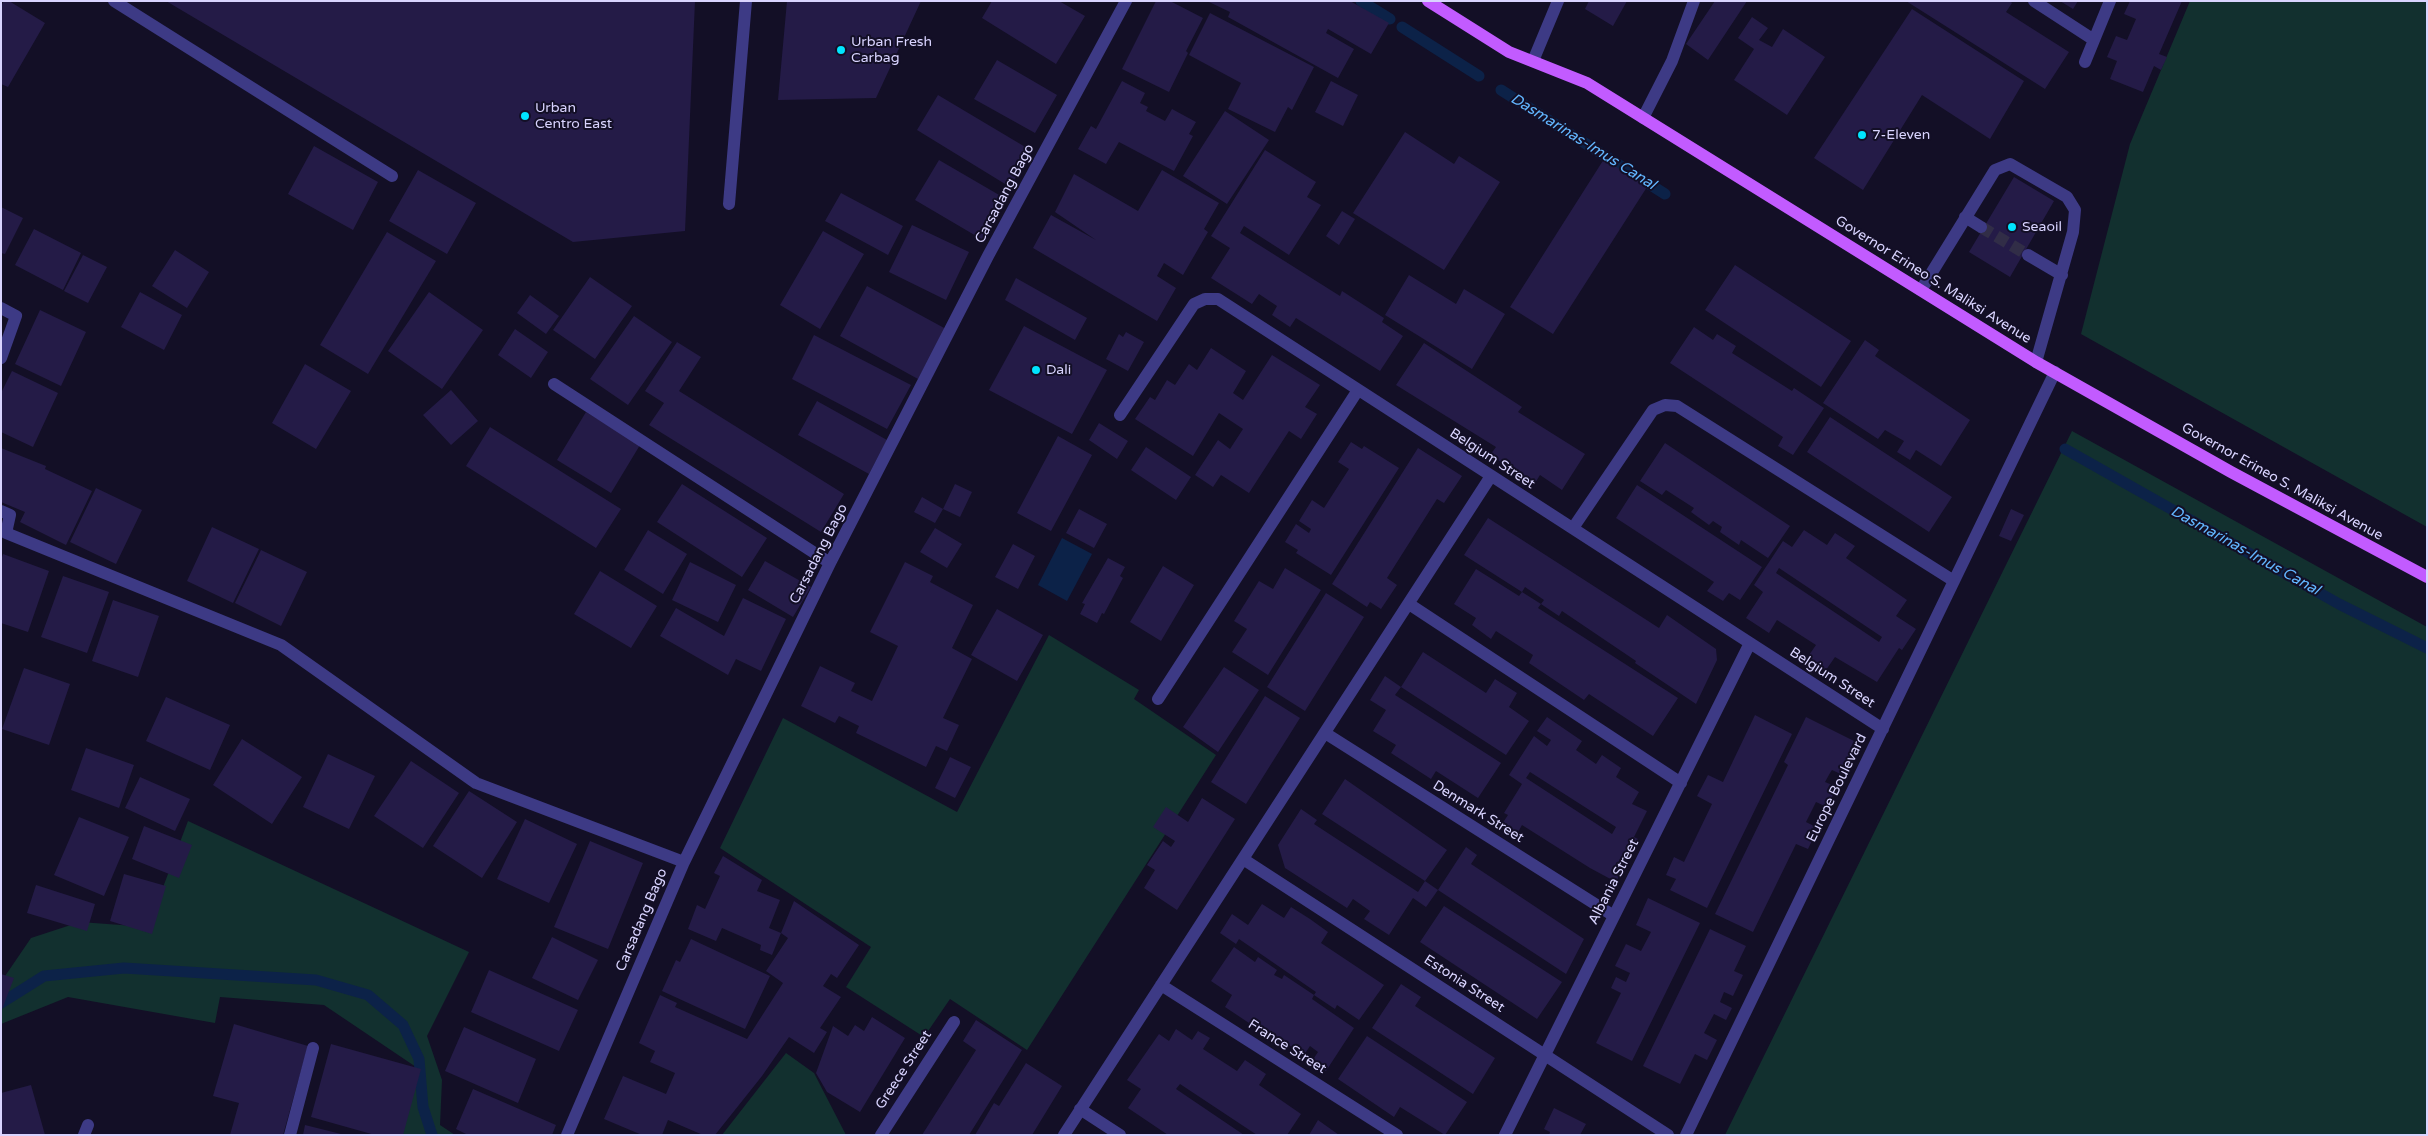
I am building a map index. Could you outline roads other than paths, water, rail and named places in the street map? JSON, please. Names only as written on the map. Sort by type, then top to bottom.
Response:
[{"type":"main road","name":"Governor Erineo S. Maliksi Avenue","points":[[1428,1],[1509,52],[1587,83],[2036,362],[2232,472],[2427,577]]},
{"type":"street","points":[[114,1],[392,176]]},
{"type":"street","points":[[729,204],[746,1]]},
{"type":"street","name":"Carsadang Bago","points":[[567,1135],[684,862],[830,563],[984,265],[1126,1]]},
{"type":"street","points":[[1533,61],[1558,1]]},
{"type":"street","points":[[1643,118],[1672,61],[1694,1]]},
{"type":"street","points":[[2034,1],[2094,40]]},
{"type":"street","points":[[2085,62],[2110,1]]},
{"type":"street","points":[[1921,290],[1995,170],[2010,164],[2067,197],[2074,210],[2072,232],[2062,275],[2036,362]]},
{"type":"street","points":[[1965,217],[1981,227]]},
{"type":"street","points":[[2028,254],[2062,275]]},
{"type":"street","name":"Belgium Street","points":[[1120,415],[1194,304],[1205,298],[1218,298],[1883,729]]},
{"type":"street","points":[[1,308],[16,316],[1,358]]},
{"type":"street","name":"Europe Boulevard","points":[[1686,1135],[2055,372]]},
{"type":"street","points":[[554,384],[830,563]]},
{"type":"street","points":[[1158,698],[1358,390]]},
{"type":"street","points":[[1573,528],[1653,410],[1665,405],[1677,406],[1954,581]]},
{"type":"street","points":[[1064,1135],[1491,476]]},
{"type":"street","points":[[1,511],[10,515],[4,538],[281,645],[476,783],[684,862]]},
{"type":"street","points":[[1408,604],[1681,783]]},
{"type":"street","name":"Albania Street","points":[[1505,1135],[1750,643]]},
{"type":"street","name":"Denmark Street","points":[[1325,733],[1614,916]]},
{"type":"street","name":"Estonia Street","points":[[1243,859],[1668,1135]]},
{"type":"street","name":"France Street","points":[[1161,985],[1397,1135]]},
{"type":"street","name":"Greece Street","points":[[881,1135],[954,1022]]},
{"type":"street","points":[[290,1135],[313,1048]]},
{"type":"street","points":[[1080,1109],[1120,1135]]},
{"type":"water","points":[[1062,538],[1092,554],[1067,601],[1038,585]]},
{"type":"waterway","name":"Dasmarinas-Imus Canal","points":[[1361,1],[1390,19]]},
{"type":"waterway","name":"Dasmarinas-Imus Canal","points":[[1402,27],[1479,76]]},
{"type":"waterway","name":"Dasmarinas-Imus Canal","points":[[1501,90],[1665,194]]},
{"type":"waterway","name":"Dasmarinas-Imus Canal","points":[[2065,449],[2339,604],[2427,648]]},
{"type":"waterway","points":[[1,1003],[44,976],[124,968],[316,980],[368,995],[403,1025],[419,1059],[423,1107],[432,1135]]},
{"type":"tunnel","points":[[1981,227],[2028,255]]},
{"type":"place","name":"Urban Fresh Carbag","points":[[841,50]]},
{"type":"place","name":"Urban Centro East","points":[[525,116]]},
{"type":"place","name":"7-Eleven","points":[[1862,135]]},
{"type":"place","name":"Seaoil","points":[[2012,227]]},
{"type":"place","name":"Dali","points":[[1036,370]]}]
